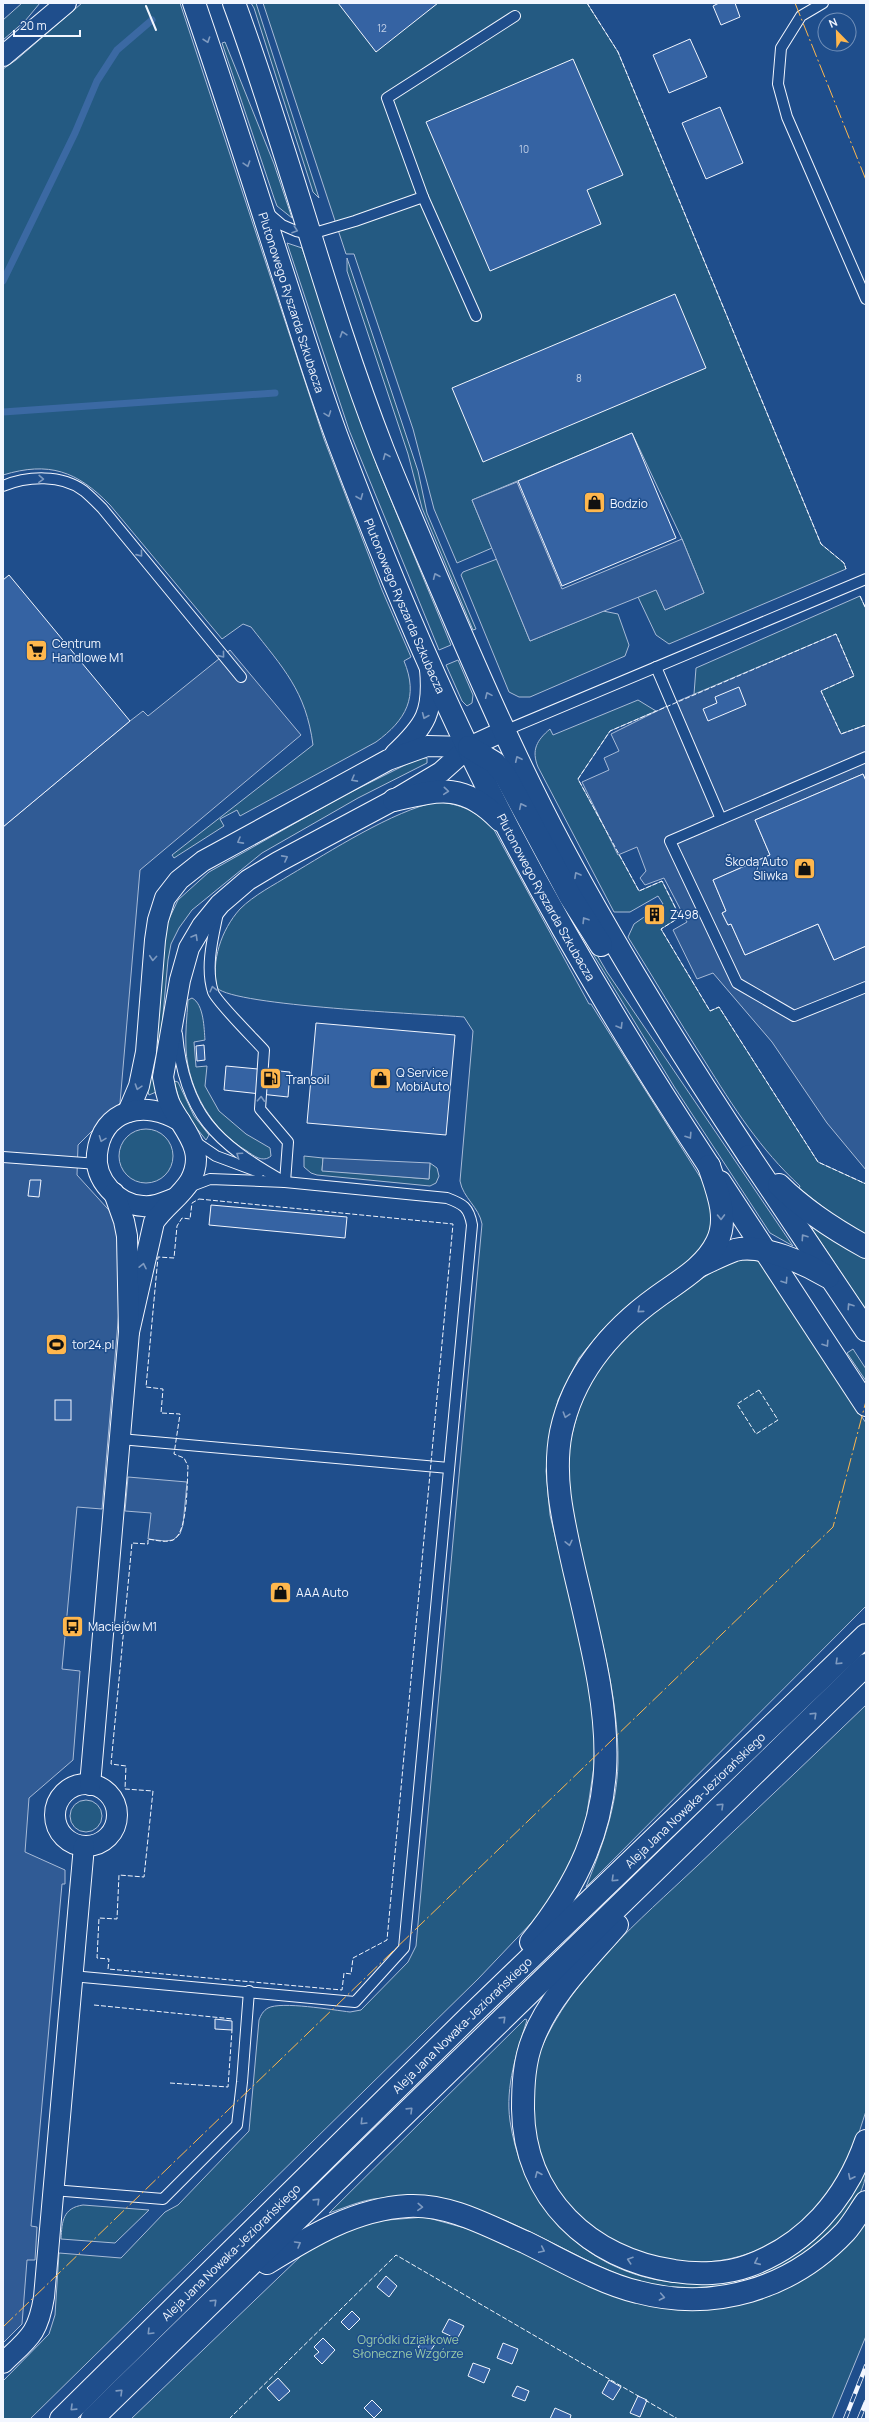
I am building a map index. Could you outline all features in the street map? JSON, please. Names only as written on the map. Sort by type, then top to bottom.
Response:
[{"type":"main road","name":"Plutonowego Ryszarda Szkubacza","points":[[194,3],[341,448],[430,665],[508,828],[599,993],[709,1166]]},
{"type":"main road","points":[[234,3],[263,82],[356,376],[384,451],[504,731],[587,893],[629,967],[697,1077],[866,1330]]},
{"type":"main road","points":[[468,747],[495,763],[505,775],[585,920],[697,1077]]},
{"type":"main road","points":[[394,800],[434,790],[462,793],[485,805],[508,828]]},
{"type":"main road","points":[[749,1156],[791,1197],[834,1229],[866,1247]]},
{"type":"main road","points":[[709,1166],[866,1405]]},
{"type":"main road","points":[[701,1265],[718,1241],[722,1219],[719,1195],[709,1166]]},
{"type":"main road","points":[[470,2016],[555,1913],[578,1874],[596,1825],[604,1792],[607,1754],[605,1720],[598,1672],[562,1514],[557,1464],[561,1431],[581,1377],[597,1352],[623,1325],[650,1302],[701,1265],[736,1250],[765,1251],[804,1263],[834,1281]]},
{"type":"main road","name":"Aleja Jana Nowaka-Jeziorańskiego","points":[[61,2419],[470,2016],[866,1635]]},
{"type":"main road","name":"Aleja Jana Nowaka-Jeziorańskiego","points":[[92,2419],[229,2288],[866,1665]]},
{"type":"main road","points":[[693,1833],[547,2009],[532,2040],[525,2070],[523,2123],[529,2151],[539,2178],[556,2206],[575,2227],[595,2244],[623,2258],[654,2268],[687,2273],[715,2272],[753,2264],[778,2253],[807,2233],[828,2211],[847,2184],[866,2141]]},
{"type":"main road","points":[[229,2288],[327,2228],[354,2216],[408,2206],[431,2207],[458,2213],[609,2282],[637,2292],[669,2299],[695,2300],[729,2297],[765,2287],[793,2274],[822,2253],[841,2235],[866,2202]]},
{"type":"street","points":[[3,56],[66,3]]},
{"type":"street","points":[[388,760],[416,733],[426,716],[432,695],[430,665]]},
{"type":"street","points":[[129,1332],[151,1229],[162,1210],[190,1181],[194,1168],[196,1155],[192,1139],[180,1121],[165,1090],[163,1077],[180,980],[189,948],[202,926],[220,904],[248,880],[278,862],[394,800],[441,772],[468,747],[504,731]]},
{"type":"street","points":[[128,1112],[139,1086],[146,1052],[158,920],[166,898],[174,886],[203,861],[388,760],[426,746],[468,747]]},
{"type":"street","points":[[177,1195],[158,1205],[143,1206],[130,1204],[114,1193],[103,1180],[98,1164],[101,1138],[107,1128],[116,1119],[128,1112],[143,1108],[154,1109],[166,1112],[180,1121]]},
{"type":"street","points":[[90,1785],[129,1332],[127,1236],[124,1221],[114,1193]]},
{"type":"street","points":[[80,1785],[90,1785],[103,1790],[113,1800],[117,1818],[110,1836],[94,1846],[84,1846],[66,1839],[56,1823],[55,1813],[58,1803],[67,1792],[80,1785]]},
{"type":"street","points":[[3,2363],[32,2334],[40,2319],[84,1846]]},
{"type":"lane","points":[[823,3],[801,16],[781,48],[778,84],[787,117],[866,299]]},
{"type":"lane","points":[[476,316],[423,197],[387,98],[515,16]]},
{"type":"lane","points":[[260,204],[272,218],[282,225],[296,231],[311,234],[355,221],[423,197]]},
{"type":"lane","points":[[3,486],[28,479],[60,480],[83,490],[102,508],[241,677]]},
{"type":"lane","points":[[504,731],[866,579]]},
{"type":"lane","points":[[656,667],[721,819]]},
{"type":"lane","points":[[866,757],[670,841],[736,983],[794,1016],[866,987]]},
{"type":"lane","points":[[220,904],[212,940],[210,972],[213,994],[264,1050],[260,1109],[288,1142],[285,1182]]},
{"type":"lane","points":[[175,1015],[181,1064],[186,1084],[205,1120],[222,1140],[238,1154],[285,1182]]},
{"type":"lane","points":[[192,1139],[216,1156],[285,1182]]},
{"type":"lane","points":[[3,1156],[98,1164]]},
{"type":"lane","points":[[72,1976],[249,1991],[355,2002],[404,1948],[472,1225],[470,1212],[459,1202],[447,1198],[285,1182],[210,1179],[199,1182],[177,1195]]},
{"type":"lane","points":[[120,1439],[449,1468]]},
{"type":"lane","points":[[53,2190],[163,2199],[205,2158],[237,2125],[249,1991]]},
{"type":"green space","points":[[22,3],[40,3],[25,21],[3,40],[3,20]]},
{"type":"green space","points":[[82,3],[180,3],[324,439],[382,590],[411,657],[404,661],[410,686],[410,697],[407,707],[395,725],[386,734],[376,742],[240,816],[237,810],[220,819],[224,826],[174,858],[172,855],[313,745],[310,726],[299,695],[283,668],[251,627],[243,624],[222,639],[110,505],[98,493],[74,477],[48,469],[19,471],[3,475],[3,69],[16,60]]},
{"type":"green space","points":[[251,3],[256,3],[319,198],[313,192],[254,8]]},
{"type":"green space","points":[[263,3],[587,3],[618,52],[821,544],[844,563],[846,569],[669,644],[656,635],[638,597],[657,589],[665,610],[704,593],[682,539],[632,433],[472,500],[492,548],[457,563],[434,509],[413,429],[354,254],[346,254]]},
{"type":"green space","points":[[225,42],[274,164],[292,218],[277,206],[222,43]]},
{"type":"green space","points":[[287,243],[302,248],[377,466],[451,645],[439,650],[349,430]]},
{"type":"green space","points":[[347,258],[418,471],[427,513],[476,629],[473,630],[422,508],[408,454],[347,271]]},
{"type":"green space","points":[[497,559],[530,641],[603,611],[618,614],[629,645],[625,656],[530,697],[519,697],[509,692],[461,575],[463,572]]},
{"type":"green space","points":[[860,596],[866,609],[866,725],[841,734],[694,694],[696,668]]},
{"type":"green space","points":[[458,660],[473,695],[472,703],[467,706],[462,701],[446,665]]},
{"type":"green space","points":[[638,700],[656,711],[610,731],[578,779],[639,891],[662,881],[680,917],[661,929],[710,1011],[719,1007],[818,1162],[866,1184],[866,1236],[842,1222],[799,1188],[800,1186],[772,1157],[748,1127],[726,1095],[628,937],[634,924],[663,904],[658,896],[630,912],[614,912],[538,767],[535,755],[536,746],[550,729],[553,735]]},
{"type":"green space","points":[[419,758],[427,758],[427,763],[358,798],[262,853],[192,910],[179,928],[171,944],[168,960],[156,1092],[149,1095],[148,1092],[162,940],[169,919],[178,900],[209,872],[343,796]]},
{"type":"green space","points":[[437,802],[468,809],[493,828],[589,1004],[591,1004],[702,1180],[712,1202],[712,1227],[702,1249],[685,1265],[628,1305],[602,1330],[579,1358],[558,1400],[550,1436],[546,1471],[550,1515],[589,1676],[595,1722],[594,1766],[586,1820],[568,1872],[536,1918],[478,1979],[30,2419],[3,2419],[3,2381],[49,2334],[55,2315],[59,2253],[121,2258],[165,2212],[178,2205],[249,2131],[259,2020],[263,2012],[268,2008],[284,2005],[350,2012],[361,2010],[408,1962],[416,1946],[482,1224],[478,1212],[464,1192],[460,1181],[473,1031],[464,1017],[333,1008],[258,1000],[231,994],[217,988],[215,967],[219,946],[228,926],[233,917],[251,899],[362,833],[420,806]]},
{"type":"green space","points":[[593,948],[607,972],[793,1246],[770,1233],[675,1088],[590,949]]},
{"type":"green space","points":[[192,998],[199,1006],[204,1023],[205,1040],[194,1042],[196,1067],[207,1066],[205,1086],[219,1111],[246,1134],[270,1148],[271,1156],[268,1158],[262,1159],[256,1157],[234,1143],[213,1120],[204,1108],[197,1094],[191,1079],[186,1049],[188,1000]]},
{"type":"green space","points":[[174,1081],[178,1082],[194,1116],[209,1135],[206,1140],[182,1110]]},
{"type":"green space","points":[[141,1129],[151,1129],[161,1133],[169,1141],[173,1151],[173,1161],[169,1171],[161,1179],[151,1183],[141,1183],[131,1179],[123,1171],[119,1161],[119,1151],[123,1141],[131,1133]]},
{"type":"green space","points":[[304,1156],[323,1158],[322,1170],[429,1179],[430,1163],[437,1168],[439,1176],[436,1183],[430,1186],[317,1175],[311,1173],[304,1167]]},
{"type":"green space","points":[[814,1226],[866,1258],[866,1310],[812,1229]]},
{"type":"green space","points":[[737,1259],[759,1261],[866,1423],[866,1606],[586,1887],[598,1857],[612,1811],[618,1763],[615,1712],[611,1687],[601,1637],[570,1510],[567,1487],[566,1469],[575,1422],[591,1380],[606,1357],[619,1342],[633,1328],[684,1289]]},
{"type":"green space","points":[[853,1349],[866,1369],[866,1381],[847,1353]]},
{"type":"green space","points":[[866,1705],[866,2111],[850,2157],[842,2175],[828,2194],[796,2230],[780,2241],[750,2253],[712,2262],[673,2261],[637,2251],[603,2234],[574,2211],[552,2181],[537,2146],[532,2107],[534,2071],[540,2051],[570,1998],[588,1974],[609,1951],[630,1929]]},
{"type":"green space","points":[[83,1800],[89,1800],[99,1807],[102,1816],[101,1822],[95,1829],[89,1832],[83,1832],[73,1825],[70,1819],[70,1813],[77,1803]]},
{"type":"green space","points":[[525,2019],[527,2020],[513,2069],[509,2095],[510,2121],[522,2167],[544,2207],[572,2239],[607,2262],[646,2277],[689,2283],[734,2278],[779,2263],[807,2246],[819,2236],[841,2211],[866,2169],[865,2179],[858,2198],[846,2216],[824,2238],[805,2253],[784,2266],[761,2277],[737,2284],[712,2289],[687,2290],[663,2288],[639,2282],[620,2275],[530,2232],[494,2216],[483,2213],[403,2199],[380,2198],[350,2205],[329,2213]]},
{"type":"green space","points":[[83,2205],[149,2210],[115,2243],[61,2239],[65,2216],[71,2209]]},
{"type":"green space","name":"Ogródki działkowe Słoneczne Wzgórze","points":[[425,2217],[490,2235],[622,2296],[684,2310],[726,2306],[770,2296],[829,2261],[866,2221],[866,2336],[832,2419],[131,2419],[303,2254],[339,2233],[375,2221]]},
{"type":"shaded area","points":[[517,482],[562,589],[682,539],[704,593],[665,610],[656,590],[530,641],[472,500]]},
{"type":"shaded area","points":[[836,634],[854,676],[821,691],[841,734],[866,725],[866,781],[863,774],[755,820],[770,855],[713,880],[726,911],[722,913],[728,925],[731,924],[745,955],[818,924],[834,960],[866,946],[866,1170],[827,1123],[772,1042],[713,973],[697,979],[673,930],[687,922],[664,878],[645,885],[640,878],[646,871],[637,847],[618,855],[582,782],[609,770],[604,758],[619,751],[611,734],[671,704]]},
{"type":"shaded area","points":[[230,650],[301,735],[140,870],[120,1103],[78,1145],[77,1175],[117,1219],[119,1310],[102,1509],[77,1507],[62,1669],[80,1671],[73,1760],[29,1798],[25,1852],[65,1870],[65,1884],[62,1884],[31,2226],[37,2227],[35,2260],[27,2260],[22,2324],[3,2343],[3,827],[130,721],[143,711],[148,716]]},
{"type":"shaded area","points":[[323,1158],[430,1163],[429,1179],[322,1171]]},
{"type":"shaded area","points":[[128,1477],[187,1482],[183,1525],[180,1534],[173,1540],[165,1541],[148,1539],[151,1513],[125,1511]]},
{"type":"building","points":[[338,3],[438,3],[376,52]]},
{"type":"building","points":[[719,3],[735,3],[740,17],[721,25],[713,6]]},
{"type":"building","points":[[690,39],[707,77],[669,93],[653,55]]},
{"type":"building","points":[[573,59],[623,175],[587,190],[601,224],[490,271],[426,122]]},
{"type":"building","points":[[720,107],[743,163],[706,179],[682,123]]},
{"type":"building","points":[[675,294],[706,368],[483,462],[452,388]]},
{"type":"building","name":"Bodzio","points":[[632,433],[676,538],[562,586],[518,481]]},
{"type":"building","name":"Centrum Handlowe M1","points":[[9,575],[130,721],[3,827],[3,580]]},
{"type":"building","points":[[739,687],[746,705],[708,721],[703,709],[717,703],[715,697]]},
{"type":"building","name":"Škoda Auto Śliwka","points":[[863,774],[866,781],[866,946],[834,960],[818,924],[745,955],[731,924],[728,925],[722,913],[726,911],[713,880],[770,855],[755,820]]},
{"type":"building","name":"Z498","points":[[657,909],[660,914],[653,919],[649,914]]},
{"type":"building","name":"Q Service MobiAuto","points":[[316,1023],[455,1035],[446,1135],[307,1123]]},
{"type":"building","points":[[204,1045],[205,1060],[197,1061],[196,1046]]},
{"type":"building","points":[[226,1066],[290,1072],[288,1097],[224,1090]]},
{"type":"building","points":[[30,1180],[41,1180],[39,1197],[28,1196]]},
{"type":"building","points":[[211,1205],[347,1217],[345,1238],[209,1225]]},
{"type":"building","points":[[55,1400],[71,1400],[71,1420],[55,1420]]},
{"type":"building","points":[[215,2019],[232,2021],[232,2030],[215,2029]]},
{"type":"building","points":[[386,2276],[397,2286],[389,2297],[377,2287]]},
{"type":"building","points":[[352,2311],[360,2319],[349,2330],[341,2322]]},
{"type":"building","points":[[449,2319],[464,2326],[457,2339],[442,2332]]},
{"type":"building","points":[[426,2336],[436,2343],[428,2354],[418,2347]]},
{"type":"building","points":[[323,2338],[335,2350],[322,2364],[314,2356],[319,2352],[314,2347]]},
{"type":"building","points":[[503,2343],[518,2349],[512,2364],[497,2358]]},
{"type":"building","points":[[473,2363],[490,2369],[484,2383],[468,2376]]},
{"type":"building","points":[[278,2378],[290,2391],[279,2401],[267,2388]]},
{"type":"building","points":[[609,2380],[621,2387],[613,2400],[602,2393]]},
{"type":"building","points":[[517,2386],[529,2391],[525,2401],[512,2396]]},
{"type":"building","points":[[638,2396],[647,2400],[640,2417],[630,2413]]},
{"type":"building","points":[[372,2400],[382,2410],[374,2418],[364,2408]]},
{"type":"building","points":[[555,2408],[571,2415],[570,2419],[550,2419]]},
{"type":"waterway","points":[[3,281],[75,133],[97,81],[117,50],[152,20]]},
{"type":"waterway","points":[[3,412],[275,393]]},
{"type":"railway","points":[[845,2419],[866,2366]]},
{"type":"railway","points":[[859,2419],[866,2402]]},
{"type":"fence","points":[[587,3],[618,52],[821,544],[844,563],[846,569]]},
{"type":"fence","points":[[860,596],[866,609]]},
{"type":"fence","points":[[866,725],[841,734],[821,691],[854,676],[836,634],[610,731],[578,779],[639,891],[662,881],[680,917],[661,929],[710,1011],[719,1007],[818,1162],[866,1184]]},
{"type":"fence","points":[[199,1199],[453,1224],[387,1940],[353,1958],[351,1974],[344,1973],[342,1990],[108,1969],[109,1959],[97,1958],[99,1918],[117,1919],[119,1875],[144,1877],[153,1791],[125,1789],[126,1766],[111,1764],[132,1543],[148,1544],[148,1539],[163,1541],[173,1540],[182,1528],[186,1506],[188,1466],[184,1458],[174,1454],[180,1414],[161,1413],[163,1389],[146,1387],[158,1257],[174,1258],[177,1226],[182,1218],[190,1219],[192,1203],[199,1199]]},
{"type":"fence","points":[[759,1390],[778,1420],[756,1434],[737,1404],[759,1390]]},
{"type":"fence","points":[[94,2005],[233,2019]]},
{"type":"fence","points":[[170,2083],[228,2087],[232,2030]]},
{"type":"fence","points":[[229,2419],[396,2255],[640,2397]]},
{"type":"fence","points":[[645,2400],[678,2419]]},
{"type":"wall","points":[[146,6],[156,30]]},
{"type":"power","points":[[795,3],[866,180]]},
{"type":"power","points":[[3,2327],[833,1527],[866,1401]]},
{"type":"place","name":"Bodzio","points":[[595,503]]},
{"type":"place","name":"Centrum Handlowe M1","points":[[37,650]]},
{"type":"place","name":"Škoda Auto Śliwka","points":[[804,868]]},
{"type":"place","name":"Z498","points":[[655,914]]},
{"type":"place","name":"Transoil","points":[[271,1079]]},
{"type":"place","name":"Q Service MobiAuto","points":[[381,1079]]},
{"type":"place","name":"tor24.pl","points":[[56,1344]]},
{"type":"place","name":"AAA Auto","points":[[281,1592]]},
{"type":"place","name":"Maciejów M1","points":[[73,1626]]}]
